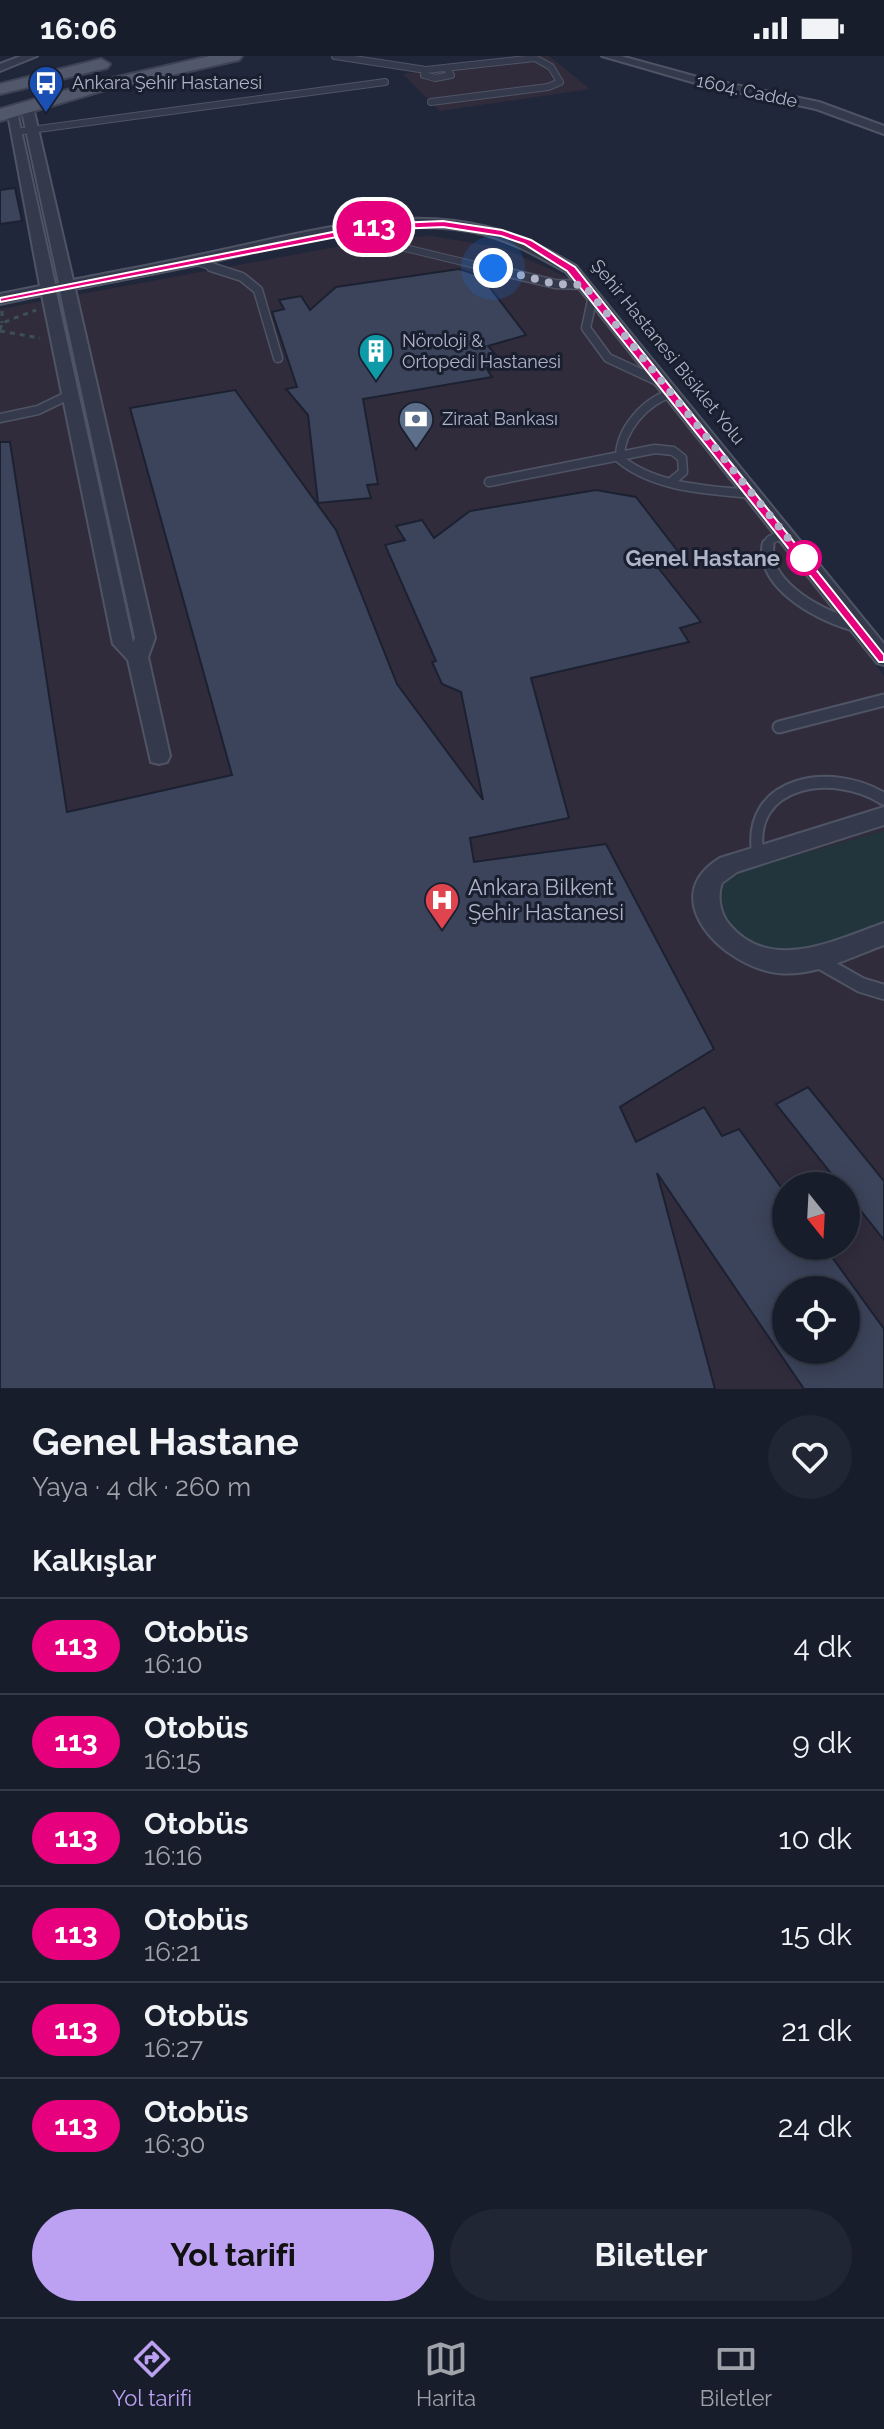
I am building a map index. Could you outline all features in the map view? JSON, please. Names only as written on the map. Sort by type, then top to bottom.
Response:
[{"type":"main road","points":[[9,109],[165,56]]},
{"type":"main road","points":[[9,109],[233,56]]},
{"type":"main road","points":[[0,89],[123,59]]},
{"type":"street","points":[[0,59],[7,56]]},
{"type":"street","points":[[0,68],[31,56]]},
{"type":"street","name":"1604. Cadde","points":[[608,56],[686,78],[819,106],[884,130]]},
{"type":"street","points":[[9,109],[24,131],[69,285],[145,638],[138,657],[159,756]]},
{"type":"street","points":[[24,131],[48,296],[123,644],[138,657]]},
{"type":"street","points":[[0,299],[48,296],[69,285],[356,229],[443,224],[502,233],[550,254],[571,269],[884,658]]},
{"type":"street","points":[[884,816],[729,865],[713,876],[706,892],[709,912],[719,930],[736,947],[761,959],[784,962],[813,957],[884,934]]},
{"type":"lane","points":[[335,56],[426,70],[424,75],[428,77],[451,75],[446,68],[535,58],[545,61],[560,82],[548,87],[431,102]]},
{"type":"lane","points":[[24,131],[385,82]]},
{"type":"lane","points":[[356,229],[368,239],[588,290],[586,328],[608,358],[669,389],[648,406],[620,445],[618,456]]},
{"type":"lane","points":[[194,261],[242,277],[258,290],[278,358]]},
{"type":"lane","points":[[0,418],[38,410],[71,394]]},
{"type":"lane","points":[[489,482],[655,449],[673,451],[682,458],[685,467],[672,481]]},
{"type":"lane","points":[[618,456],[629,468],[672,481],[753,494]]},
{"type":"lane","points":[[784,534],[770,540],[766,548],[777,575],[800,600],[820,614],[858,626]]},
{"type":"lane","points":[[779,727],[884,700]]},
{"type":"lane","points":[[758,855],[755,838],[759,817],[771,802],[782,795],[838,781],[858,785],[884,799]]},
{"type":"lane","points":[[813,957],[861,985],[884,992]]},
{"type":"path","points":[[0,330],[2,323],[48,296]]},
{"type":"shaded area","points":[[521,56],[549,56],[590,89],[440,111],[403,74]]},
{"type":"shaded area","name":"Ankara Bilkent Şehir Hastanesi","points":[[431,236],[503,248],[584,285],[884,676],[884,1389],[0,1389],[0,309],[374,240]]},
{"type":"shaded area","points":[[884,831],[884,925],[783,956],[756,949],[729,925],[721,902],[722,885],[739,871]]},
{"type":"building","points":[[15,188],[22,221],[0,224],[0,190]]},
{"type":"building","name":"Nöroloji & Ortopedi Hastanesi","points":[[459,269],[481,276],[526,335],[488,346],[504,364],[486,368],[492,377],[363,399],[378,484],[367,485],[371,498],[318,503],[308,415],[286,389],[297,387],[272,312],[284,309],[279,300],[301,296],[310,310],[336,287]]},
{"type":"building","points":[[235,390],[336,530],[397,684],[483,800],[461,692],[442,684],[432,662],[436,661],[385,545],[405,540],[396,526],[422,520],[434,538],[470,511],[596,490],[636,497],[680,554],[656,565],[701,622],[680,628],[689,642],[531,678],[569,818],[470,838],[474,862],[606,844],[714,1049],[620,1107],[636,1142],[704,1107],[722,1136],[739,1129],[772,1175],[772,1260],[834,1260],[846,1276],[772,1276],[772,1342],[657,1173],[715,1389],[0,1389],[0,442],[10,442],[67,812],[232,775],[130,408]]},
{"type":"building","points":[[808,1087],[884,1181],[884,1240],[860,1210],[860,1172],[830,1172],[776,1104]]},
{"type":"building","points":[[860,1296],[884,1329],[884,1389],[804,1389],[787,1364],[860,1364]]},
{"type":"bus line","name":"113","points":[[0,298],[321,235],[408,223],[474,227],[527,242],[571,269],[884,658]]},
{"type":"place","name":"Ankara Şehir Hastanesi","points":[[46,114]]},
{"type":"place","name":"Nöroloji & Ortopedi Hastanesi","points":[[376,382]]},
{"type":"place","name":"Ziraat Bankası","points":[[416,450]]},
{"type":"place","name":"Genel Hastane","points":[[804,558]]},
{"type":"place","name":"Ankara Bilkent Şehir Hastanesi","points":[[442,931]]},
{"type":"route","points":[[493,268],[555,284],[584,285],[804,558]]}]
